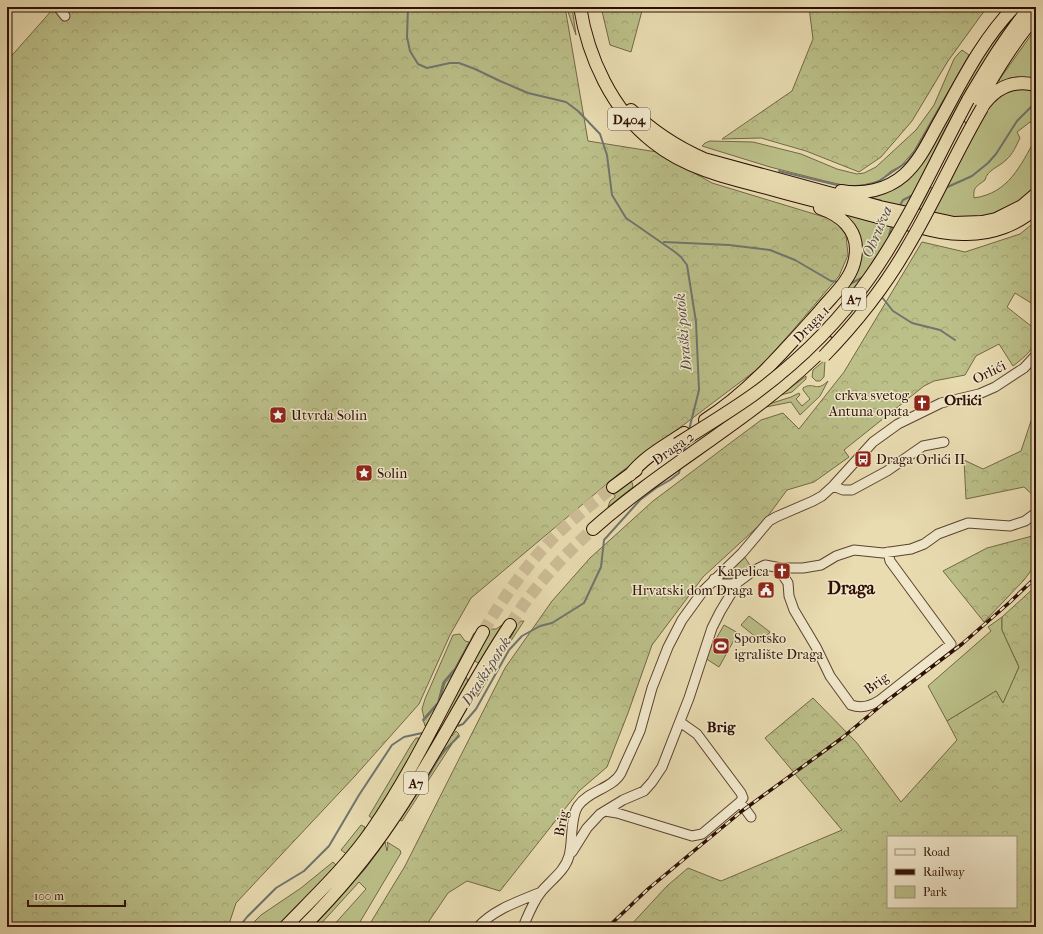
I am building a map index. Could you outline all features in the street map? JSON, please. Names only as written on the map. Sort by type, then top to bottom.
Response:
[{"type":"highway","name":"D404","points":[[580,7],[584,30],[591,52],[607,86],[660,141],[685,162],[702,164]]},
{"type":"highway","points":[[702,164],[719,160],[846,192],[871,191],[885,186],[900,178],[914,166],[980,48],[1014,7]]},
{"type":"highway","name":"A7","points":[[975,104],[992,58],[1012,28],[1030,7]]},
{"type":"highway","name":"A7","points":[[975,104],[1016,42],[1036,16]]},
{"type":"highway","points":[[975,104],[991,96],[1003,87],[1021,83],[1036,85]]},
{"type":"highway","name":"Draga 2","points":[[593,529],[654,480],[756,406],[770,396],[786,389],[800,380],[822,355],[852,327],[892,273],[916,233],[975,104]]},
{"type":"highway","name":"Draga 1","points":[[676,442],[730,411],[762,388],[798,359],[837,320],[888,251],[975,104]]},
{"type":"highway","points":[[702,164],[736,180],[879,212],[934,226],[952,234],[981,233],[1008,225],[1022,218],[1036,208]]},
{"type":"highway","points":[[676,442],[732,400],[781,354],[840,288],[853,267],[856,255],[856,245],[852,233],[847,224],[840,218],[827,211],[721,181],[702,164]]},
{"type":"highway","points":[[934,226],[954,223],[968,224],[996,219],[1022,206],[1036,194]]},
{"type":"highway","name":"A7","points":[[613,487],[676,442]]},
{"type":"highway","name":"A7","points":[[303,927],[357,868],[392,820],[428,762],[479,673],[510,625]]},
{"type":"highway","name":"A7","points":[[285,927],[345,866],[371,832],[412,767],[483,632]]},
{"type":"street","points":[[58,7],[65,16]]},
{"type":"street","name":"Orlići","points":[[714,579],[742,553],[769,521],[784,512],[822,496],[869,447],[889,430],[934,405],[948,400],[979,394],[995,387],[1024,368],[1036,355]]},
{"type":"street","points":[[833,486],[843,490],[852,490],[887,471],[923,446],[944,442]]},
{"type":"street","name":"Brig","points":[[523,927],[541,892],[566,864],[570,855],[593,820],[623,800],[644,791],[662,767],[680,722],[712,628],[738,582],[760,566],[770,565],[778,568],[803,568],[817,566],[846,552],[854,550],[888,552],[918,547],[938,534],[968,523],[1010,526],[1025,521],[1036,513]]},
{"type":"street","name":"Brig","points":[[778,568],[788,583],[789,596],[794,610],[816,647],[833,681],[851,705],[866,706],[872,705],[880,700],[928,660],[950,644],[890,561],[888,552]]},
{"type":"street","points":[[714,579],[720,584],[738,582]]},
{"type":"street","name":"Brig","points":[[570,855],[574,818],[579,804],[590,795],[617,779],[640,731],[655,679],[668,647],[682,620],[703,591],[714,579]]},
{"type":"street","points":[[605,811],[617,813],[692,836],[702,834],[740,802],[743,798],[741,793],[698,734],[680,722]]},
{"type":"street","points":[[740,802],[751,817]]},
{"type":"street","name":"Brig","points":[[478,927],[484,920],[502,910],[527,897],[541,892]]},
{"type":"green space","points":[[52,7],[565,7],[588,141],[657,152],[712,183],[834,220],[846,235],[848,255],[839,276],[759,368],[621,472],[471,598],[450,635],[419,704],[355,776],[236,903],[228,927],[7,927],[7,61],[53,9]]},
{"type":"green space","points":[[567,7],[572,7],[576,35],[567,9]]},
{"type":"green space","points":[[601,7],[643,7],[631,52],[610,45]]},
{"type":"green space","points":[[809,7],[989,7],[982,14],[948,61],[912,121],[881,157],[859,172],[806,151],[761,138],[722,139],[792,91],[813,39]]},
{"type":"green space","points":[[1020,7],[1024,7],[970,88],[968,87],[944,131],[915,190],[944,186],[985,109],[1005,91],[999,80],[1036,28],[1036,125],[1030,122],[1017,132],[1020,138],[1012,153],[991,171],[985,180],[976,188],[974,198],[986,195],[1005,184],[1019,168],[1036,138],[1036,187],[1024,198],[991,215],[895,227],[853,292],[839,295],[859,263],[840,213],[875,222],[881,200],[861,197],[894,185],[983,51]]},
{"type":"green space","points":[[962,50],[969,55],[914,151],[901,166],[891,171],[881,180],[863,185],[847,186],[770,167],[702,146],[710,141],[753,142],[801,154],[837,169],[857,174],[864,173],[876,167],[916,130],[934,105],[954,59]]},
{"type":"green space","points":[[1036,221],[1036,306],[1015,293],[1007,307],[1036,330],[1036,337],[1030,351],[1013,366],[999,344],[976,356],[965,375],[934,381],[924,386],[844,450],[849,457],[814,482],[787,490],[765,520],[703,577],[652,645],[607,767],[579,791],[500,891],[467,881],[448,893],[425,927],[368,927],[405,866],[505,668],[552,601],[590,558],[653,501],[761,420],[783,413],[799,429],[844,372],[922,242],[965,252],[1020,234]]},
{"type":"green space","points":[[825,360],[824,377],[820,381],[816,381],[812,377],[813,370]]},
{"type":"green space","points":[[806,376],[806,379],[792,392],[781,395]]},
{"type":"green space","points":[[828,381],[820,396],[800,415],[791,402],[766,407],[766,405],[799,393],[800,395],[796,399],[802,406],[810,399],[803,388],[807,386],[818,387]]},
{"type":"green space","points":[[1036,406],[1035,497],[1024,487],[966,499],[964,460],[983,469],[1021,451]]},
{"type":"green space","points":[[630,480],[633,487],[608,507],[610,501],[615,497],[615,495],[612,494]]},
{"type":"green space","points":[[1036,535],[1036,564],[1024,580],[984,622],[943,571],[987,548]]},
{"type":"green space","points":[[744,556],[751,567],[730,579],[722,578]]},
{"type":"green space","points":[[1036,586],[1036,927],[629,927],[667,886],[688,868],[721,881],[842,830],[765,738],[813,698],[857,743],[901,802],[957,740],[947,721],[996,691],[1003,703],[1019,667],[1002,630],[1002,617]]},
{"type":"green space","points":[[749,616],[770,632],[762,642],[741,625]]},
{"type":"green space","points":[[1002,617],[1002,630],[1019,667],[1003,704],[996,691],[947,721],[928,686],[991,631],[988,627]]},
{"type":"green space","points":[[521,621],[524,621],[501,656],[478,696],[475,697],[514,632],[513,631]]},
{"type":"green space","points":[[502,625],[503,626],[481,662],[478,663],[473,660],[491,629],[496,629]]},
{"type":"green space","name":"Sportsko igralište Draga","points":[[724,625],[738,633],[719,667],[705,658]]},
{"type":"green space","points":[[510,632],[512,633],[451,735],[452,736],[456,731],[459,734],[453,742],[440,753],[400,818],[481,679]]},
{"type":"green space","points":[[474,633],[476,634],[458,667],[471,642],[470,641]]},
{"type":"green space","points":[[460,634],[465,641],[469,642],[455,668],[443,682],[438,702],[424,718],[422,709],[425,699],[453,635]]},
{"type":"green space","points":[[457,669],[439,702],[445,683]]},
{"type":"green space","points":[[463,678],[467,678],[468,683],[433,744],[429,744]]},
{"type":"green space","points":[[438,704],[429,721],[425,726],[423,722]]},
{"type":"green space","points":[[416,738],[419,738],[390,795],[348,855],[341,850],[361,825],[365,827],[364,831],[373,819],[369,816]]},
{"type":"green space","points":[[452,744],[402,821],[400,820],[437,761]]},
{"type":"green space","points":[[385,842],[387,851],[387,842],[400,850],[401,853],[357,927],[332,927],[366,889],[359,882],[318,927],[312,927],[365,869]]},
{"type":"green space","points":[[333,862],[338,867],[277,927],[252,927],[261,915],[301,888]]},
{"type":"waterway","name":"Draški potok","points":[[408,7],[407,37],[410,51],[418,64],[427,68],[450,63],[459,63],[528,93],[566,102],[578,111],[600,134],[607,155],[612,195],[626,218],[675,252],[687,265],[696,322],[699,390],[689,430]]},
{"type":"waterway","points":[[859,186],[873,184],[907,162],[916,150],[946,97]]},
{"type":"waterway","name":"Ohrušva","points":[[943,189],[972,176],[988,163],[996,154],[1017,121],[1036,102]]},
{"type":"waterway","points":[[779,171],[841,186]]},
{"type":"waterway","name":"Ohrušva","points":[[899,207],[903,200],[913,195]]},
{"type":"waterway","name":"Ohrušva","points":[[888,239],[892,224]]},
{"type":"waterway","name":"Ohrušva","points":[[664,242],[729,245],[770,250],[795,260],[831,281],[839,282]]},
{"type":"waterway","name":"Ohrušva","points":[[848,283],[850,284],[865,276]]},
{"type":"waterway","points":[[881,296],[893,311],[912,323],[940,330],[955,340]]},
{"type":"waterway","name":"Draški potok","points":[[683,454],[686,444]]},
{"type":"waterway","name":"Draški potok","points":[[458,726],[463,724],[476,709],[509,650],[522,636],[540,626],[552,623],[584,603],[601,567],[604,540],[640,500],[679,473],[680,468]]},
{"type":"waterway","points":[[423,720],[438,703],[444,682],[456,668],[470,642]]},
{"type":"waterway","name":"Draški potok","points":[[239,927],[276,888],[304,871],[329,846],[359,795],[392,745],[404,737],[422,733]]},
{"type":"waterway","points":[[399,820],[426,780],[441,754],[459,736]]},
{"type":"waterway","points":[[354,880],[379,849]]},
{"type":"tunnel","points":[[483,632],[515,583],[542,550],[567,525],[613,487]]},
{"type":"tunnel","points":[[510,625],[528,598],[548,574],[593,529]]},
{"type":"railway","points":[[608,927],[648,889],[742,811],[842,738],[884,703],[962,644],[1036,577]]},
{"type":"place","name":"crkva svetog Antuna opata","points":[[922,403]]},
{"type":"place","name":"Utvrda Solin","points":[[278,415]]},
{"type":"place","name":"Draga Orlići II","points":[[863,459]]},
{"type":"place","name":"Solin","points":[[364,473]]},
{"type":"place","name":"Kapelica","points":[[782,571]]},
{"type":"place","name":"Hrvatski dom Draga","points":[[766,590]]},
{"type":"place","name":"Sportsko igralište Draga","points":[[721,646]]},
{"type":"district","name":"Orlići","points":[[963,400]]},
{"type":"district","name":"Draga","points":[[851,588]]},
{"type":"district","name":"Brig","points":[[721,727]]}]
